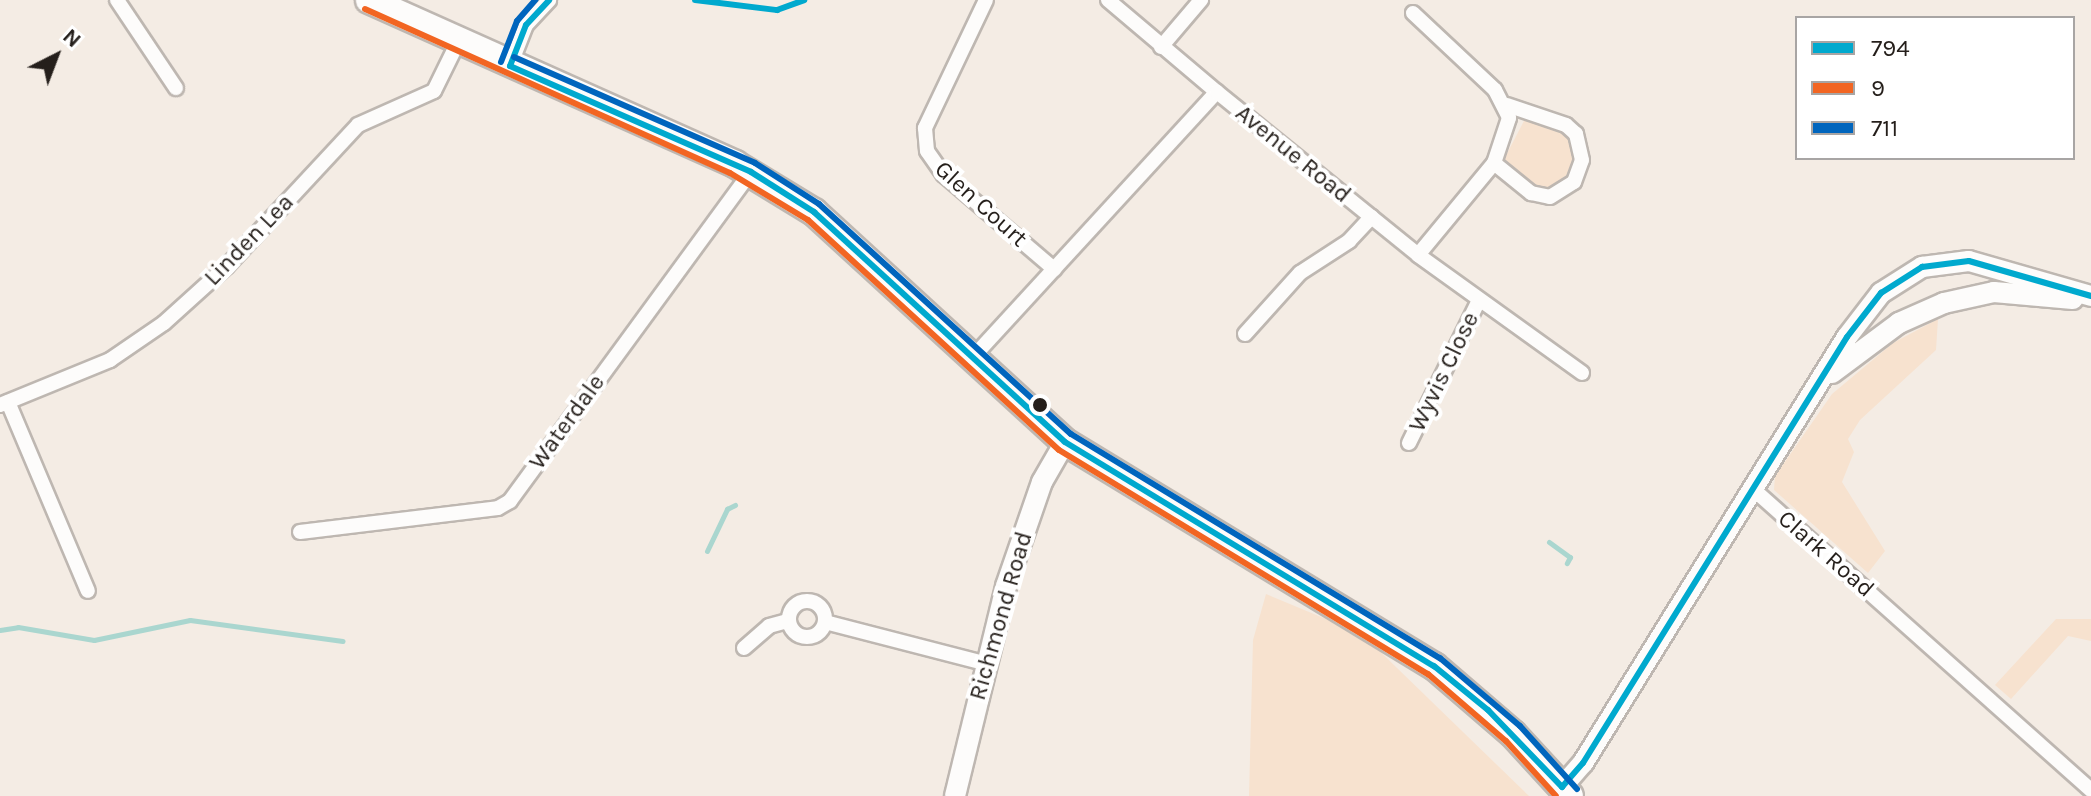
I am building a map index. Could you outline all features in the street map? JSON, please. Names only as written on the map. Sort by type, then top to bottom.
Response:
[{"type":"highway","points":[[369,0],[457,44],[751,172],[814,212],[1065,442],[1434,666],[1488,710],[1566,792]]},
{"type":"street","points":[[117,0],[176,88]]},
{"type":"street","points":[[510,66],[526,25],[549,0]]},
{"type":"street","name":"Glen Court","points":[[986,0],[925,128],[927,151],[944,175],[1054,269]]},
{"type":"street","points":[[1108,0],[1217,92]]},
{"type":"street","points":[[1161,47],[1201,0]]},
{"type":"street","points":[[1413,13],[1507,105],[1566,125],[1576,134],[1582,160],[1574,182],[1550,197],[1531,193],[1494,163]]},
{"type":"street","name":"Linden Lea","points":[[88,591],[4,403],[110,360],[164,323],[227,266],[358,125],[434,91],[457,44]]},
{"type":"street","name":"Avenue Road","points":[[973,357],[1217,92],[1418,255],[1582,373]]},
{"type":"street","points":[[1418,255],[1494,163],[1509,129],[1507,105]]},
{"type":"street","name":"Waterdale","points":[[300,532],[498,508],[510,501],[751,172]]},
{"type":"street","points":[[1245,334],[1300,273],[1349,241],[1371,217]]},
{"type":"street","points":[[1566,792],[1823,381],[1847,337],[1881,293],[1922,267],[1969,261],[2091,296]]},
{"type":"street","points":[[1823,381],[1899,323],[1944,303],[2027,292],[2091,303]]},
{"type":"street","name":"Wyvis Close","points":[[1409,443],[1479,300]]},
{"type":"street","name":"Richmond Road","points":[[955,796],[984,663],[1042,482],[1065,442]]},
{"type":"street","name":"Clark Road","points":[[1753,489],[2091,790]]},
{"type":"street","points":[[806,600],[822,608],[825,622],[817,634],[805,637],[794,632],[788,621],[791,610],[806,600]]},
{"type":"street","points":[[744,648],[769,626],[788,621]]},
{"type":"street","points":[[825,622],[984,663]]},
{"type":"shaded area","points":[[1525,119],[1562,129],[1574,139],[1578,159],[1572,178],[1560,190],[1532,190],[1501,165]]},
{"type":"shaded area","points":[[1938,319],[1936,350],[1860,420],[1848,439],[1854,452],[1842,482],[1885,551],[1868,573],[1774,490],[1775,476],[1832,394],[1893,343]]},
{"type":"shaded area","points":[[1266,594],[1362,634],[1529,796],[1249,796],[1253,640]]},
{"type":"shaded area","points":[[2056,619],[2091,619],[2091,641],[2068,636],[2011,699],[1995,685]]},
{"type":"waterway","points":[[707,551],[727,509],[735,505]]},
{"type":"waterway","points":[[1549,542],[1570,557],[1567,563]]},
{"type":"waterway","points":[[0,630],[18,627],[94,640],[190,620],[343,641]]},
{"type":"transit line","name":"711","points":[[501,62],[517,21],[535,0]]},
{"type":"transit line","name":"794","points":[[510,66],[526,25],[549,0]]},
{"type":"transit line","name":"794","points":[[695,0],[777,10],[804,0]]},
{"type":"transit line","name":"9","points":[[365,9],[730,173],[808,220],[1059,450],[1428,674],[1506,741],[1556,796]]},
{"type":"transit line","name":"711","points":[[514,57],[755,163],[819,204],[1071,434],[1440,658],[1520,726],[1577,789]]},
{"type":"transit line","name":"794","points":[[510,66],[751,172],[814,212],[1065,442],[1434,666],[1488,710],[1562,787]]},
{"type":"transit line","name":"794","points":[[1562,787],[1583,763],[1847,337],[1881,293],[1922,267],[1969,261],[2091,296]]}]
